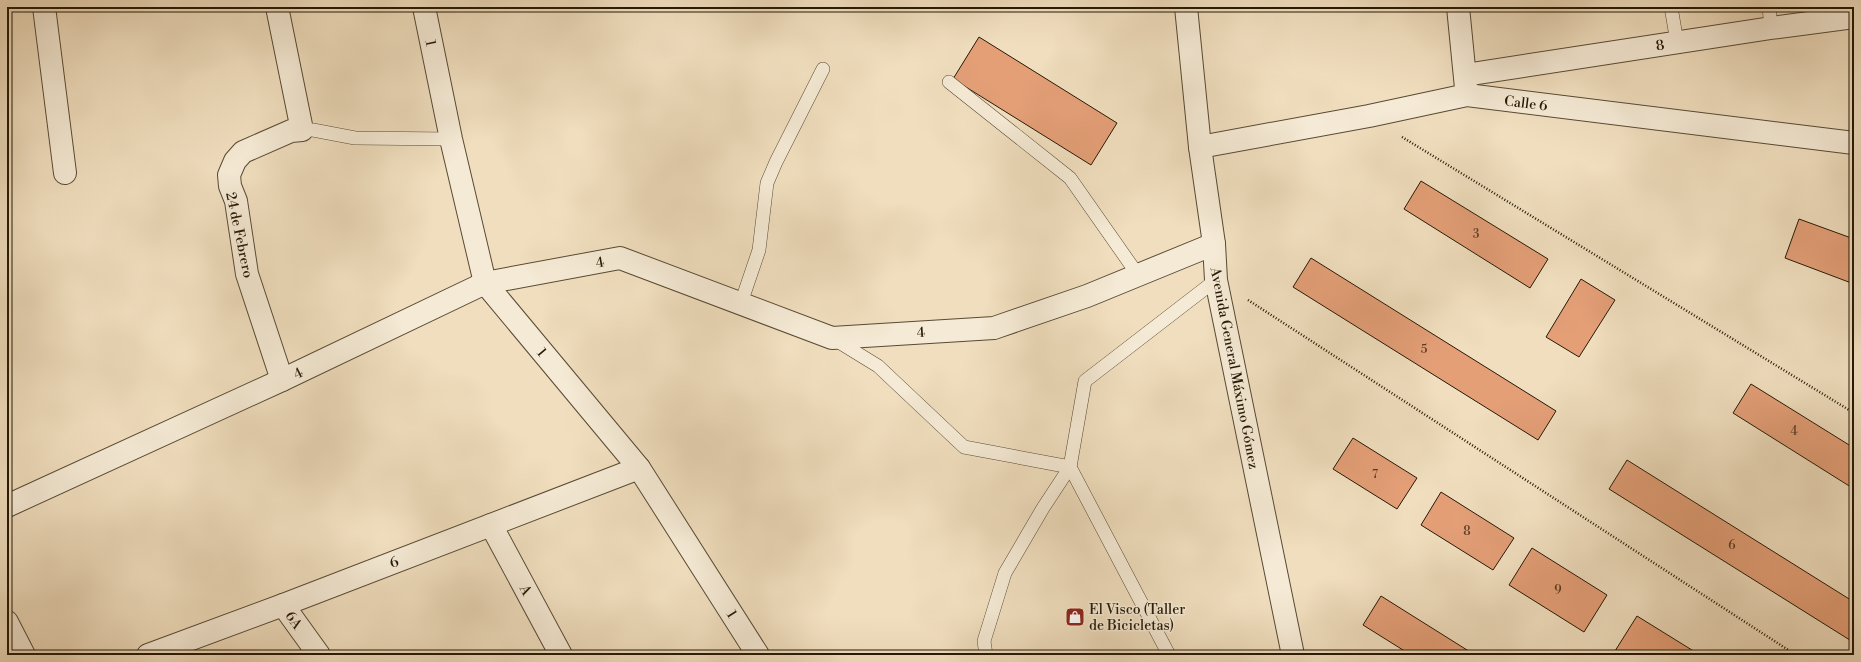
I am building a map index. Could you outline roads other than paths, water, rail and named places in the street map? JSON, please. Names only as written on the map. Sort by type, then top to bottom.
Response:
[{"type":"street","points":[[44,7],[66,173]]},
{"type":"street","points":[[277,7],[302,130]]},
{"type":"street","name":"1","points":[[424,7],[451,139],[485,283],[639,468],[758,655]]},
{"type":"street","name":"Avenida General Máximo Gómez","points":[[1186,7],[1200,146],[1214,244],[1216,280],[1293,655]]},
{"type":"street","points":[[1458,7],[1466,85]]},
{"type":"street","name":"8","points":[[1466,85],[1677,42],[1770,17],[1854,17]]},
{"type":"street","name":"Calle 6","points":[[1200,146],[1368,116],[1466,85],[1854,143]]},
{"type":"street","name":"24 de Febrero","points":[[282,380],[247,274],[236,201],[230,186],[229,175],[235,161],[243,152],[291,131],[302,130]]},
{"type":"street","name":"4","points":[[7,506],[282,380],[485,283],[620,258],[832,338],[994,328],[1086,296],[1214,244]]},
{"type":"street","name":"6","points":[[148,655],[283,605],[639,468]]},
{"type":"street","name":"A","points":[[491,525],[561,655]]},
{"type":"street","name":"6A","points":[[283,605],[319,655]]},
{"type":"street","points":[[7,622],[24,655]]},
{"type":"lane","points":[[1671,7],[1677,42]]},
{"type":"lane","points":[[741,303],[759,250],[767,183],[823,69]]},
{"type":"lane","points":[[949,82],[1070,178],[1138,275]]},
{"type":"lane","points":[[302,130],[313,130],[355,138],[451,139]]},
{"type":"lane","points":[[986,655],[984,641],[1005,573],[1043,508],[1070,467],[1085,380],[1216,280]]},
{"type":"lane","points":[[832,338],[878,366],[964,447],[1070,467]]},
{"type":"lane","points":[[1070,467],[1169,655]]},
{"type":"place","name":"El Visco (Taller de Bicicletas)","points":[[1075,617]]}]
